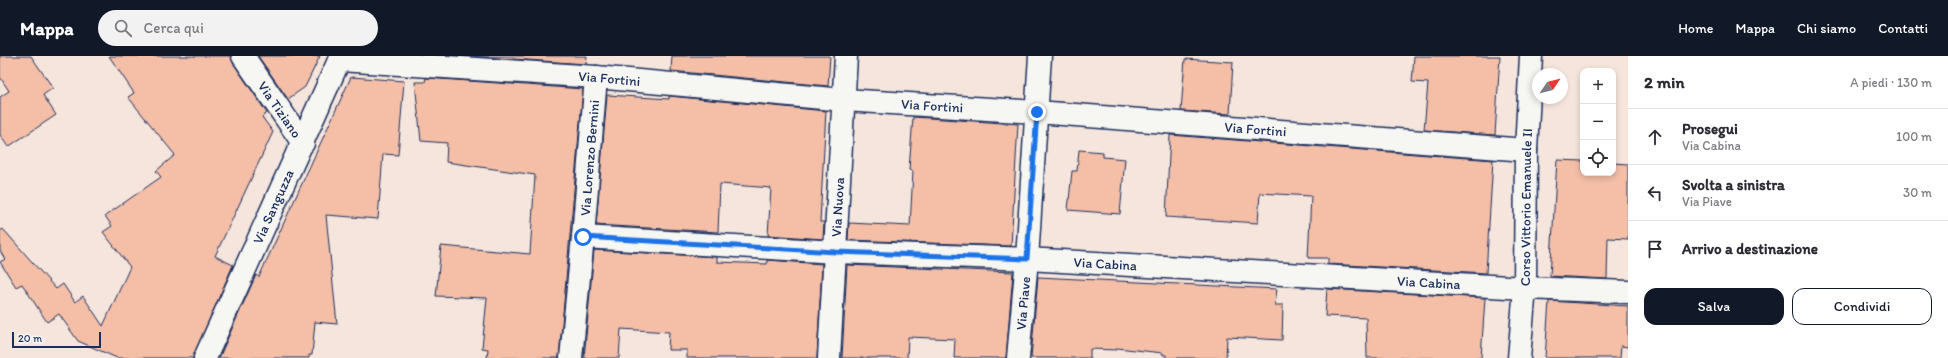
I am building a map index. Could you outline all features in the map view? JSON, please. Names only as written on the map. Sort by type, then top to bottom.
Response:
[{"type":"street","name":"Via Tiziano","points":[[243,56],[303,143]]},
{"type":"street","name":"Via Nuova","points":[[829,358],[846,56]]},
{"type":"street","name":"Via Piave","points":[[1018,358],[1027,259],[1040,56]]},
{"type":"street","name":"Corso Vittorio Emanuele II","points":[[1520,358],[1525,288],[1526,150],[1531,56]]},
{"type":"street","name":"Via Sanguzza","points":[[206,358],[340,58]]},
{"type":"street","name":"Via Fortini","points":[[340,58],[596,77],[844,100],[1037,112],[1526,150]]},
{"type":"street","name":"Via Lorenzo Bernini","points":[[571,358],[583,237],[596,77]]},
{"type":"street","name":"Via Cabina","points":[[583,237],[836,252],[1027,259],[1525,288],[1628,292]]},
{"type":"building","points":[[0,56],[31,56],[53,88],[43,95],[56,115],[8,147],[0,135],[0,97],[9,91],[0,77]]},
{"type":"building","points":[[109,56],[231,56],[233,63],[267,113],[262,117],[273,132],[215,256],[233,265],[193,358],[117,358],[78,341],[59,314],[47,322],[22,284],[16,287],[0,262],[5,259],[0,251],[0,231],[3,229],[56,289],[63,284],[75,302],[83,296],[103,326],[130,267],[103,232],[112,226],[105,216],[161,177],[156,171],[175,155],[128,97],[134,93]]},
{"type":"building","points":[[258,56],[320,56],[305,87],[288,99]]},
{"type":"building","points":[[468,56],[587,56],[586,64]]},
{"type":"building","points":[[672,56],[830,56],[828,86],[671,71]]},
{"type":"building","points":[[1414,56],[1500,56],[1495,135],[1424,130],[1428,83],[1412,82]]},
{"type":"building","points":[[1185,59],[1233,62],[1230,114],[1181,111]]},
{"type":"building","points":[[351,77],[404,81],[398,155],[383,154],[378,219],[326,215],[337,324],[315,322],[312,355],[309,355],[309,358],[219,358],[256,275],[259,277]]},
{"type":"building","points":[[426,78],[583,89],[559,358],[487,358],[488,349],[482,348],[487,298],[436,296],[441,246],[530,254],[535,175],[446,162],[447,143],[421,141],[415,82],[425,82]]},
{"type":"building","points":[[607,95],[669,99],[669,96],[826,111],[820,222],[824,222],[823,239],[768,235],[771,188],[720,184],[718,232],[596,225]]},
{"type":"building","points":[[913,117],[1018,124],[1011,246],[848,240],[849,223],[910,226],[913,171],[909,170]]},
{"type":"building","points":[[1170,135],[1493,160],[1486,273],[1328,264],[1328,258],[1308,258],[1311,196],[1260,193],[1258,223],[1166,217]]},
{"type":"building","points":[[1079,150],[1103,152],[1103,157],[1125,159],[1120,214],[1068,210],[1072,171],[1077,171]]},
{"type":"building","points":[[1557,160],[1580,161],[1580,176],[1616,176],[1616,163],[1628,164],[1628,239],[1608,238],[1607,279],[1550,276]]},
{"type":"building","points":[[594,250],[717,257],[717,262],[767,264],[767,260],[822,264],[817,358],[687,358],[687,350],[668,350],[669,332],[621,329],[619,358],[584,358]]},
{"type":"building","points":[[847,265],[1013,272],[1006,358],[954,358],[955,339],[908,337],[907,358],[842,358]]},
{"type":"building","points":[[1038,277],[1277,289],[1275,305],[1283,305],[1282,340],[1227,337],[1226,358],[1166,358],[1166,355],[1163,355],[1163,353],[1117,348],[1117,350],[1090,349],[1090,358],[1031,358]]},
{"type":"building","points":[[1327,289],[1485,298],[1481,358],[1367,358],[1366,318],[1325,316]]},
{"type":"building","points":[[1549,301],[1628,306],[1628,347],[1621,346],[1620,358],[1545,358]]},
{"type":"route","points":[[583,237],[836,252],[1027,259],[1037,112]]}]
